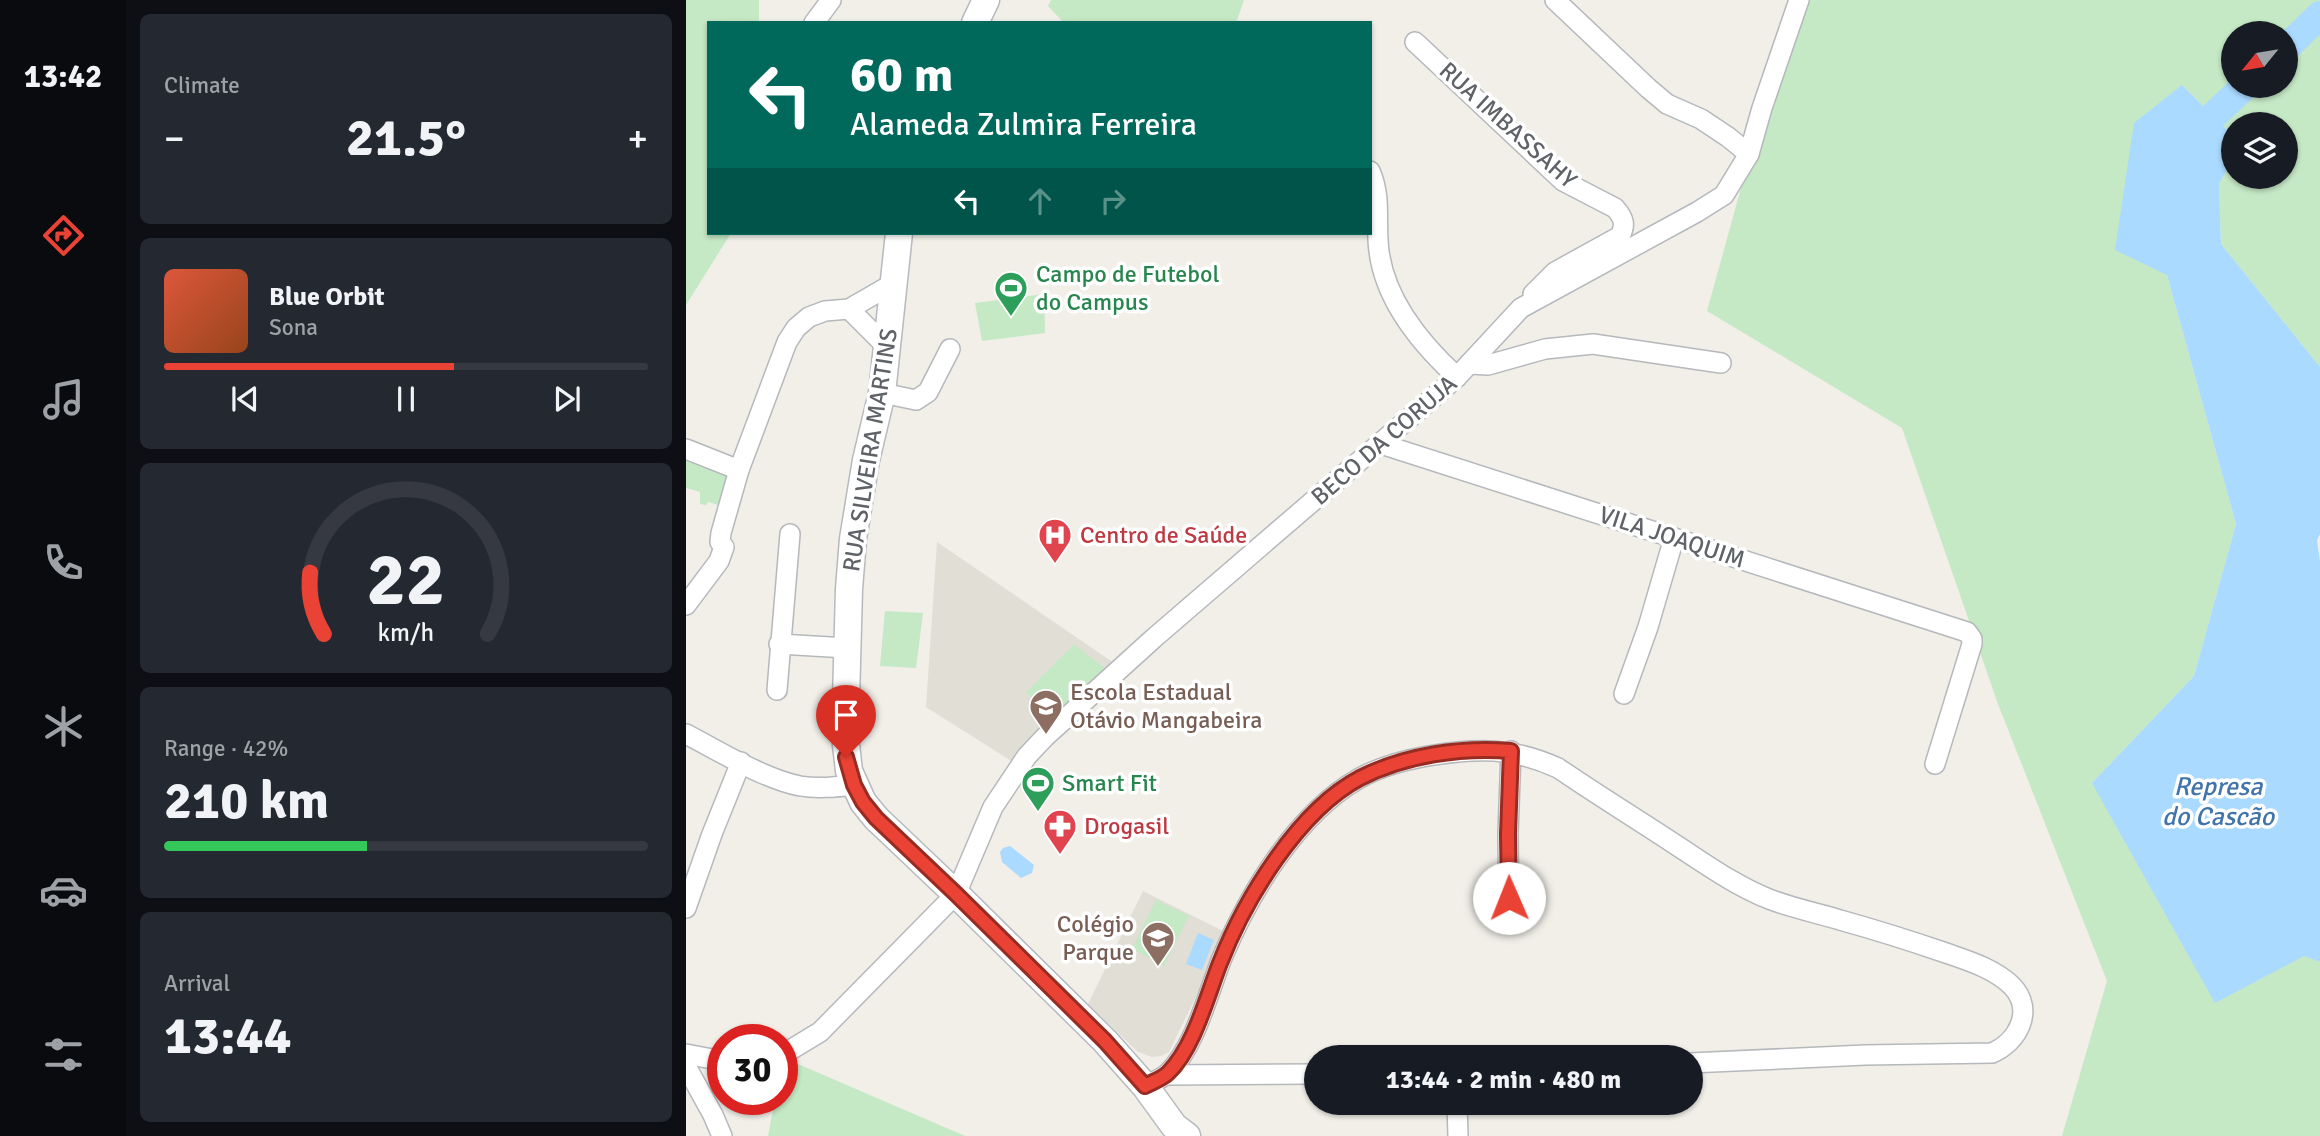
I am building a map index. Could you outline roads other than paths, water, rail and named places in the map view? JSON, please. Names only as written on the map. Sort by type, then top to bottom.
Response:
[{"type":"main road","name":"RUA SILVEIRA MARTINS","points":[[899,235],[882,393],[866,460],[853,539],[845,736],[849,771],[863,802],[876,818],[1105,1041],[1156,1080],[1180,1133]]},
{"type":"street","points":[[815,21],[831,0]]},
{"type":"street","points":[[1555,0],[1667,104],[1701,120],[1749,154]]},
{"type":"street","name":"BECO DA CORUJA","points":[[956,894],[993,807],[1027,756],[1154,638],[1381,444],[1463,370],[1521,308],[1724,195],[1749,154],[1769,85],[1799,0]]},
{"type":"street","name":"RUA IMBASSAHY","points":[[1416,42],[1563,181],[1615,208],[1624,222],[1624,230],[1620,236],[1555,272],[1521,308]]},
{"type":"street","points":[[1372,175],[1379,205],[1379,251],[1388,285],[1402,313],[1439,360],[1463,370],[1545,349],[1593,344],[1721,363]]},
{"type":"street","points":[[686,605],[719,561],[724,547],[720,542],[721,533],[739,470],[787,342],[796,328],[809,317],[825,311],[849,309],[894,283]]},
{"type":"street","points":[[849,309],[888,348]]},
{"type":"street","points":[[882,393],[916,400],[928,391],[950,349]]},
{"type":"street","name":"VILA JOAQUIM","points":[[1381,444],[1964,630],[1970,635],[1972,644],[1935,764]]},
{"type":"street","points":[[686,449],[739,470]]},
{"type":"street","points":[[777,690],[790,534]]},
{"type":"street","points":[[1624,694],[1648,627],[1674,538]]},
{"type":"street","points":[[779,644],[848,648]]},
{"type":"street","points":[[686,734],[779,780],[798,786],[816,788],[854,785]]},
{"type":"street","points":[[1156,1080],[1189,1042],[1238,922],[1273,864],[1321,807],[1359,778],[1389,766],[1420,757],[1487,749],[1511,751],[1558,768],[1732,882],[1770,900],[1892,934],[1968,960],[2007,981],[2024,1006],[2016,1036],[2004,1048],[1992,1053],[1865,1055],[1703,1062]]},
{"type":"street","points":[[1509,920],[1511,751]]},
{"type":"street","points":[[686,908],[741,762]]},
{"type":"street","points":[[798,1045],[820,1032],[956,894]]},
{"type":"street","points":[[686,1054],[707,1058]]},
{"type":"street","points":[[686,1066],[722,1136]]},
{"type":"street","points":[[1156,1080],[1304,1074]]},
{"type":"street","points":[[1457,1115],[1458,1136]]},
{"type":"water","name":"Represa do Cascão","points":[[2182,85],[2221,124],[2221,244],[2320,367],[2320,534],[2317,540],[2320,562],[2320,962],[2304,956],[2215,1003],[2092,783],[2194,676],[2236,524],[2167,275],[2115,250],[2134,123]]},
{"type":"water","points":[[1010,846],[1034,865],[1032,873],[1021,878],[1002,862],[1000,852]]},
{"type":"water","points":[[1198,933],[1214,940],[1202,970],[1186,964]]},
{"type":"waterway","points":[[2298,36],[2320,15]]},
{"type":"waterway","points":[[2189,143],[2194,134],[2232,98]]},
{"type":"place","name":"Campo de Futebol do Campus","points":[[1011,318]]},
{"type":"place","name":"Centro de Saúde","points":[[1055,565]]},
{"type":"place","name":"Escola Estadual Otávio Mangabeira","points":[[1046,736]]},
{"type":"place","name":"Smart Fit","points":[[1038,813]]},
{"type":"place","name":"Drogasil","points":[[1060,856]]},
{"type":"place","name":"Colégio Parque","points":[[1158,968]]}]
